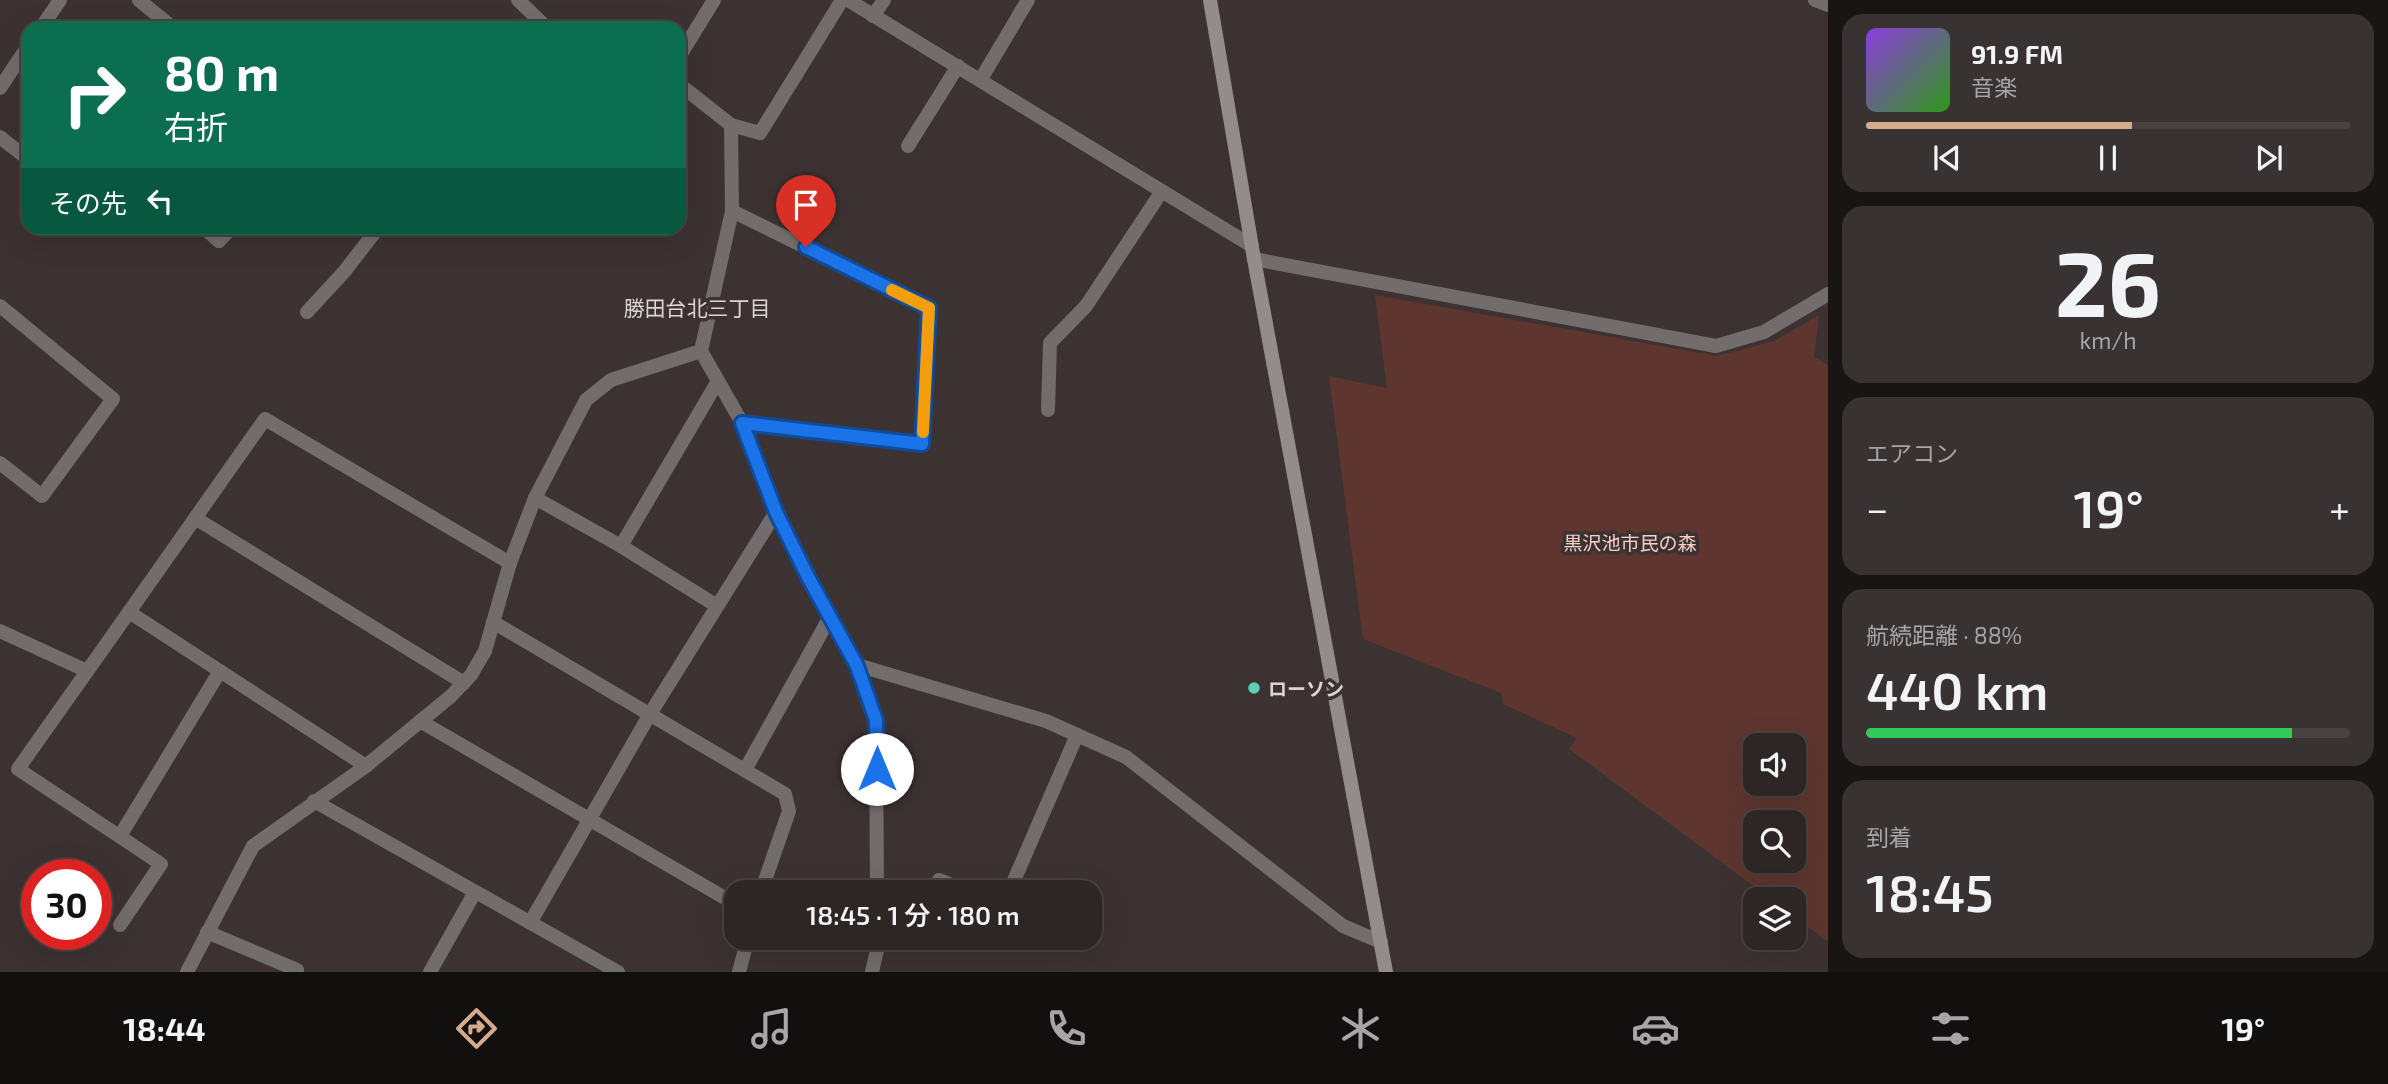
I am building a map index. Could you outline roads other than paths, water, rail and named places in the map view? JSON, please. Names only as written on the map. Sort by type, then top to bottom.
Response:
[{"type":"street","points":[[46,21],[60,0]]},
{"type":"street","points":[[139,0],[164,21]]},
{"type":"street","points":[[518,0],[540,21]]},
{"type":"street","points":[[686,46],[714,0]]},
{"type":"street","points":[[686,90],[731,125],[760,133],[842,0]]},
{"type":"street","points":[[848,0],[1162,191],[1253,252],[1716,346],[1765,332],[1828,294]]},
{"type":"street","points":[[873,16],[884,0]]},
{"type":"street","points":[[981,79],[1028,0]]},
{"type":"street","points":[[1210,0],[1253,252],[1386,972]]},
{"type":"street","points":[[1815,0],[1828,5]]},
{"type":"street","points":[[0,88],[21,58]]},
{"type":"street","points":[[908,146],[958,66]]},
{"type":"street","points":[[731,125],[732,211],[701,351],[742,423],[776,512],[857,666],[876,720],[877,880]]},
{"type":"street","points":[[0,137],[21,154]]},
{"type":"street","points":[[1048,410],[1050,343],[1086,306],[1162,191]]},
{"type":"street","points":[[732,211],[929,308],[922,444],[742,423]]},
{"type":"street","points":[[307,312],[344,272],[373,235]]},
{"type":"street","points":[[0,306],[113,399],[42,496],[0,463]]},
{"type":"street","points":[[187,972],[253,846],[366,766],[451,696],[471,675],[485,651],[510,563],[535,498],[586,400],[611,380],[701,351]]},
{"type":"street","points":[[621,546],[718,381]]},
{"type":"street","points":[[120,925],[161,864],[18,769],[265,419],[510,563]]},
{"type":"street","points":[[535,498],[621,546],[717,606]]},
{"type":"street","points":[[530,923],[650,714],[776,512]]},
{"type":"street","points":[[195,518],[464,683]]},
{"type":"street","points":[[129,612],[366,766]]},
{"type":"street","points":[[744,770],[830,617]]},
{"type":"street","points":[[493,622],[785,794],[789,811],[765,880]]},
{"type":"street","points":[[0,631],[87,671]]},
{"type":"street","points":[[857,666],[1045,721],[1126,757],[1343,926],[1381,942]]},
{"type":"street","points":[[120,836],[220,671]]},
{"type":"street","points":[[421,721],[724,897]]},
{"type":"street","points":[[1014,880],[1077,735]]},
{"type":"street","points":[[314,801],[618,972]]},
{"type":"street","points":[[430,972],[475,892]]},
{"type":"street","points":[[207,932],[297,970],[296,972]]},
{"type":"street","points":[[739,972],[745,950]]},
{"type":"street","points":[[872,972],[877,950]]},
{"type":"place","name":"ローソン","points":[[1254,688]]},
{"type":"district","name":"勝田台北三丁目","points":[[697,307]]},
{"type":"park label","name":"黒沢池市民の森","points":[[1630,542]]}]
